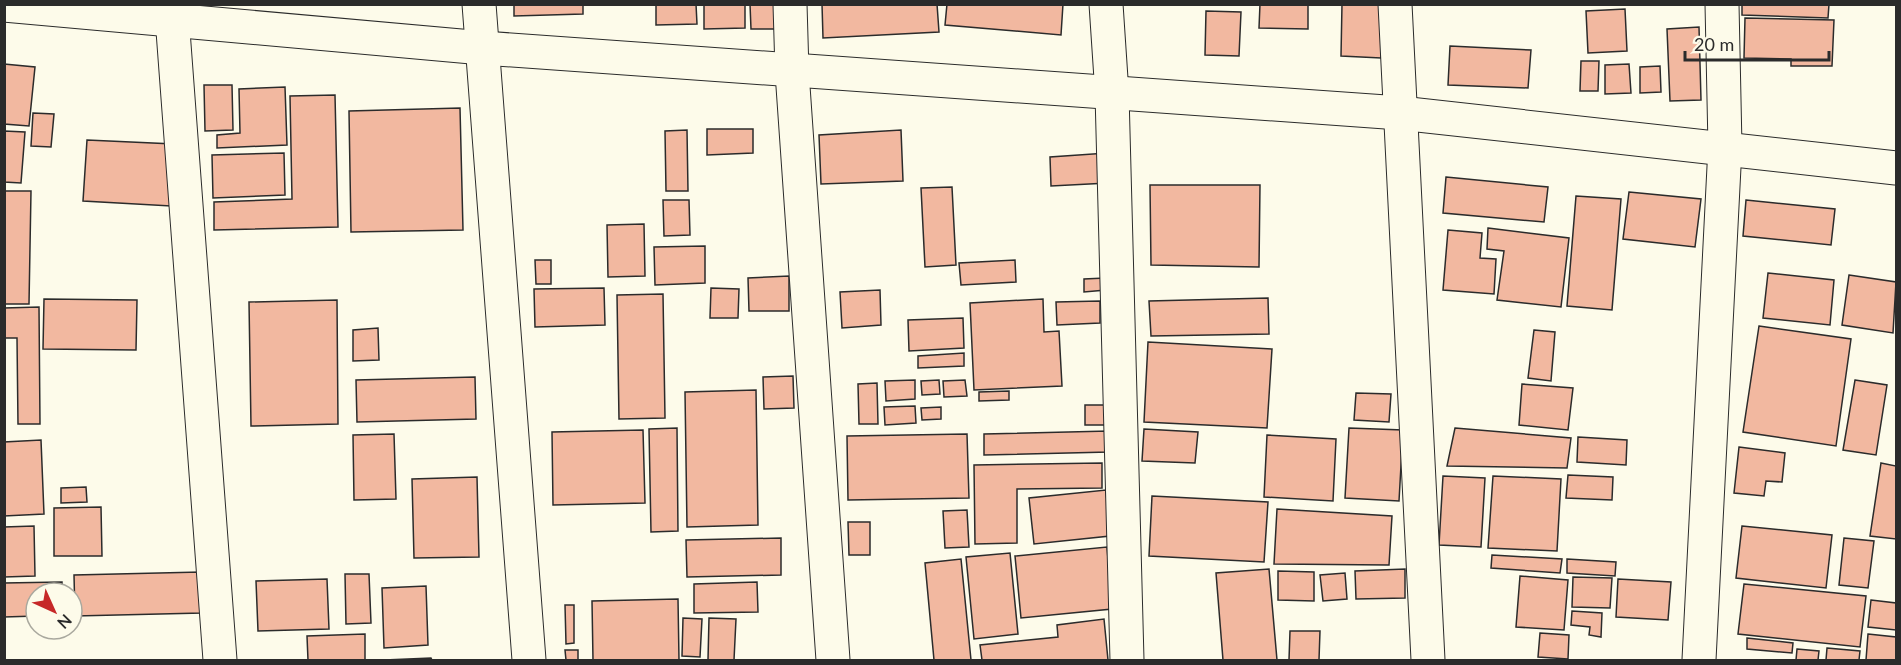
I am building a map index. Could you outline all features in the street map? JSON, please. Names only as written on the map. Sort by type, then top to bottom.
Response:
[{"type":"street","points":[[479,4],[529,660]]},
{"type":"street","points":[[790,4],[792,72],[833,660]]},
{"type":"street","points":[[1106,4],[1112,94],[1127,660]]},
{"type":"street","points":[[1395,4],[1428,660]]},
{"type":"street","points":[[1699,660],[1725,147],[1722,4]]},
{"type":"street","points":[[4,5],[171,12],[483,48],[792,72],[1400,113],[1530,129],[1725,147],[1896,168]]},
{"type":"street","points":[[171,12],[220,660]]},
{"type":"building","points":[[514,4],[583,4],[583,14],[514,16]]},
{"type":"building","points":[[656,4],[696,4],[697,24],[656,25]]},
{"type":"building","points":[[704,4],[745,4],[745,28],[704,29]]},
{"type":"building","points":[[750,4],[779,4],[780,29],[751,29]]},
{"type":"building","points":[[822,4],[937,4],[939,32],[823,38]]},
{"type":"building","points":[[947,4],[1063,4],[1061,35],[945,25]]},
{"type":"building","points":[[1260,4],[1308,4],[1308,29],[1259,28]]},
{"type":"building","points":[[1342,4],[1383,4],[1381,58],[1341,56]]},
{"type":"building","points":[[1742,4],[1829,4],[1828,18],[1742,15]]},
{"type":"building","points":[[1625,9],[1627,51],[1588,53],[1586,11]]},
{"type":"building","points":[[1206,11],[1241,12],[1239,56],[1205,55]]},
{"type":"building","points":[[1745,18],[1834,20],[1832,66],[1791,66],[1791,59],[1744,58]]},
{"type":"building","points":[[1699,27],[1701,100],[1670,101],[1667,29]]},
{"type":"building","points":[[1450,46],[1531,50],[1528,88],[1448,85]]},
{"type":"building","points":[[1581,61],[1599,61],[1598,91],[1580,91]]},
{"type":"building","points":[[4,64],[35,67],[29,126],[4,124]]},
{"type":"building","points":[[1629,64],[1631,93],[1605,94],[1605,65]]},
{"type":"building","points":[[1660,66],[1661,92],[1640,93],[1640,67]]},
{"type":"building","points":[[204,85],[232,85],[233,130],[205,131]]},
{"type":"building","points":[[285,87],[287,145],[217,148],[217,135],[240,133],[239,89]]},
{"type":"building","points":[[335,95],[338,227],[214,230],[214,202],[292,199],[290,96]]},
{"type":"building","points":[[460,108],[463,230],[351,232],[349,111]]},
{"type":"building","points":[[33,113],[54,114],[51,147],[31,146]]},
{"type":"building","points":[[707,129],[753,129],[753,153],[707,155]]},
{"type":"building","points":[[687,130],[688,191],[666,191],[665,131]]},
{"type":"building","points":[[901,130],[903,181],[821,184],[819,135]]},
{"type":"building","points":[[4,131],[25,132],[21,183],[4,182]]},
{"type":"building","points":[[87,140],[174,144],[171,206],[83,201]]},
{"type":"building","points":[[284,153],[285,195],[213,198],[212,155]]},
{"type":"building","points":[[1107,153],[1108,183],[1051,186],[1050,157]]},
{"type":"building","points":[[1446,177],[1548,187],[1544,222],[1443,213]]},
{"type":"building","points":[[1150,185],[1260,185],[1259,267],[1151,265]]},
{"type":"building","points":[[952,187],[956,265],[925,267],[921,188]]},
{"type":"building","points":[[4,191],[31,191],[29,304],[4,304]]},
{"type":"building","points":[[1629,192],[1701,199],[1695,247],[1623,239]]},
{"type":"building","points":[[1576,196],[1621,199],[1612,310],[1567,306]]},
{"type":"building","points":[[663,200],[689,200],[690,235],[664,236]]},
{"type":"building","points":[[1746,200],[1835,209],[1831,245],[1743,236]]},
{"type":"building","points":[[644,224],[645,276],[608,277],[607,225]]},
{"type":"building","points":[[1488,228],[1569,238],[1561,307],[1497,300],[1504,251],[1487,249]]},
{"type":"building","points":[[1448,230],[1482,233],[1480,258],[1496,259],[1494,294],[1443,290]]},
{"type":"building","points":[[705,246],[705,283],[655,285],[654,247]]},
{"type":"building","points":[[535,260],[551,260],[551,284],[536,284]]},
{"type":"building","points":[[1015,260],[1016,282],[961,285],[959,263]]},
{"type":"building","points":[[1768,273],[1834,280],[1830,325],[1763,318]]},
{"type":"building","points":[[1849,275],[1896,282],[1893,333],[1842,325]]},
{"type":"building","points":[[789,276],[789,311],[749,311],[748,278]]},
{"type":"building","points":[[1105,278],[1106,290],[1084,292],[1084,279]]},
{"type":"building","points":[[604,288],[605,325],[535,327],[534,289]]},
{"type":"building","points":[[711,288],[739,289],[738,318],[710,318]]},
{"type":"building","points":[[880,290],[881,325],[842,328],[840,292]]},
{"type":"building","points":[[663,294],[665,418],[619,419],[617,295]]},
{"type":"building","points":[[1268,298],[1269,334],[1151,336],[1149,301]]},
{"type":"building","points":[[44,299],[137,300],[136,350],[43,349]]},
{"type":"building","points":[[1043,299],[1044,332],[1059,331],[1062,386],[974,390],[970,303]]},
{"type":"building","points":[[337,300],[338,424],[251,426],[249,302]]},
{"type":"building","points":[[1100,301],[1100,323],[1057,325],[1056,302]]},
{"type":"building","points":[[39,307],[40,424],[18,424],[17,338],[4,338],[4,308]]},
{"type":"building","points":[[963,318],[964,348],[909,351],[908,320]]},
{"type":"building","points":[[1759,326],[1851,339],[1836,446],[1743,432]]},
{"type":"building","points":[[378,328],[379,360],[353,361],[353,330]]},
{"type":"building","points":[[1534,330],[1555,332],[1551,381],[1528,378]]},
{"type":"building","points":[[1148,342],[1272,349],[1267,428],[1144,422]]},
{"type":"building","points":[[964,353],[964,366],[918,368],[918,356]]},
{"type":"building","points":[[793,376],[794,408],[764,409],[763,377]]},
{"type":"building","points":[[475,377],[476,419],[357,422],[356,380]]},
{"type":"building","points":[[915,380],[915,399],[886,401],[885,381]]},
{"type":"building","points":[[939,380],[940,394],[922,395],[921,381]]},
{"type":"building","points":[[965,380],[967,396],[944,397],[943,381]]},
{"type":"building","points":[[1855,380],[1887,385],[1876,455],[1843,450]]},
{"type":"building","points":[[877,383],[878,424],[859,424],[858,384]]},
{"type":"building","points":[[1522,384],[1573,388],[1568,430],[1519,425]]},
{"type":"building","points":[[756,390],[758,525],[687,527],[685,392]]},
{"type":"building","points":[[1009,391],[1009,400],[979,401],[979,392]]},
{"type":"building","points":[[1356,393],[1391,394],[1389,422],[1354,420]]},
{"type":"building","points":[[1085,405],[1108,405],[1108,425],[1085,425]]},
{"type":"building","points":[[915,406],[916,423],[885,425],[884,407]]},
{"type":"building","points":[[941,407],[941,419],[922,420],[921,408]]},
{"type":"building","points":[[677,428],[678,531],[651,532],[649,429]]},
{"type":"building","points":[[1349,428],[1403,430],[1399,501],[1345,498]]},
{"type":"building","points":[[1455,428],[1571,438],[1567,468],[1447,466]]},
{"type":"building","points":[[1144,429],[1198,432],[1195,463],[1142,461]]},
{"type":"building","points":[[643,430],[645,503],[553,505],[552,432]]},
{"type":"building","points":[[1109,431],[1109,452],[984,455],[984,434]]},
{"type":"building","points":[[394,434],[396,499],[354,500],[353,435]]},
{"type":"building","points":[[967,434],[969,498],[848,500],[847,436]]},
{"type":"building","points":[[1267,435],[1336,439],[1333,501],[1264,497]]},
{"type":"building","points":[[1578,437],[1627,440],[1626,465],[1577,462]]},
{"type":"building","points":[[41,440],[44,514],[4,516],[4,442]]},
{"type":"building","points":[[1739,447],[1785,453],[1782,482],[1766,481],[1764,496],[1734,493]]},
{"type":"building","points":[[1102,463],[1102,488],[1017,489],[1017,543],[975,544],[974,465]]},
{"type":"building","points":[[1881,463],[1896,466],[1896,539],[1870,536]]},
{"type":"building","points":[[1568,475],[1613,477],[1612,500],[1566,498]]},
{"type":"building","points":[[1443,476],[1485,478],[1481,547],[1439,545]]},
{"type":"building","points":[[1493,476],[1561,479],[1557,551],[1488,548]]},
{"type":"building","points":[[477,477],[479,557],[414,558],[412,479]]},
{"type":"building","points":[[86,487],[87,502],[61,503],[61,488]]},
{"type":"building","points":[[1106,490],[1110,536],[1034,544],[1029,498]]},
{"type":"building","points":[[1152,496],[1268,502],[1264,562],[1149,556]]},
{"type":"building","points":[[101,507],[102,556],[54,556],[54,508]]},
{"type":"building","points":[[1277,509],[1392,516],[1389,565],[1274,564]]},
{"type":"building","points":[[967,510],[969,547],[945,548],[943,511]]},
{"type":"building","points":[[848,522],[870,522],[870,555],[849,555]]},
{"type":"building","points":[[34,526],[35,576],[4,577],[4,527]]},
{"type":"building","points":[[1742,526],[1832,535],[1826,588],[1736,578]]},
{"type":"building","points":[[781,538],[781,575],[687,577],[686,540]]},
{"type":"building","points":[[1844,538],[1874,541],[1868,588],[1839,585]]},
{"type":"building","points":[[1107,547],[1112,609],[1021,618],[1015,556]]},
{"type":"building","points":[[1010,553],[1018,634],[974,639],[966,557]]},
{"type":"building","points":[[1492,555],[1562,559],[1560,573],[1491,568]]},
{"type":"building","points":[[961,559],[971,660],[934,660],[925,563]]},
{"type":"building","points":[[1567,559],[1616,562],[1615,576],[1567,573]]},
{"type":"building","points":[[1269,569],[1277,660],[1223,660],[1216,573]]},
{"type":"building","points":[[1405,569],[1405,598],[1356,599],[1355,571]]},
{"type":"building","points":[[1278,571],[1314,572],[1314,601],[1278,600]]},
{"type":"building","points":[[201,572],[202,613],[84,616],[84,581],[74,581],[74,575]]},
{"type":"building","points":[[1345,573],[1347,599],[1323,601],[1320,575]]},
{"type":"building","points":[[345,574],[369,574],[371,623],[346,624]]},
{"type":"building","points":[[1520,576],[1568,580],[1564,630],[1516,627]]},
{"type":"building","points":[[1573,577],[1612,578],[1610,608],[1572,607]]},
{"type":"building","points":[[327,579],[329,629],[258,631],[256,581]]},
{"type":"building","points":[[1618,579],[1671,582],[1668,620],[1616,617]]},
{"type":"building","points":[[757,582],[758,612],[694,613],[694,584]]},
{"type":"building","points":[[4,583],[24,583],[24,616],[4,617]]},
{"type":"building","points":[[1744,584],[1866,596],[1860,647],[1738,634]]},
{"type":"building","points":[[426,586],[428,645],[384,648],[382,588]]},
{"type":"building","points":[[678,599],[679,660],[593,660],[592,601]]},
{"type":"building","points":[[1871,600],[1896,603],[1896,630],[1868,627]]},
{"type":"building","points":[[565,605],[574,605],[574,643],[566,644]]},
{"type":"building","points":[[1572,611],[1602,613],[1601,637],[1589,635],[1590,627],[1571,625]]},
{"type":"building","points":[[683,618],[702,619],[700,657],[682,656]]},
{"type":"building","points":[[709,618],[736,619],[734,660],[708,660]]},
{"type":"building","points":[[1104,619],[1108,660],[982,660],[980,645],[1058,637],[1057,625]]},
{"type":"building","points":[[1290,631],[1320,631],[1319,660],[1289,660]]},
{"type":"building","points":[[1540,633],[1569,635],[1568,659],[1538,657]]},
{"type":"building","points":[[365,634],[365,660],[308,660],[307,636]]},
{"type":"building","points":[[1868,634],[1896,637],[1896,660],[1866,660]]},
{"type":"building","points":[[1747,638],[1793,643],[1792,653],[1747,649]]},
{"type":"building","points":[[1827,648],[1860,651],[1859,660],[1826,660]]},
{"type":"building","points":[[1797,649],[1819,651],[1818,660],[1796,660]]},
{"type":"building","points":[[565,650],[578,650],[578,660],[566,660]]},
{"type":"building","points":[[431,658],[432,660],[384,660]]}]
